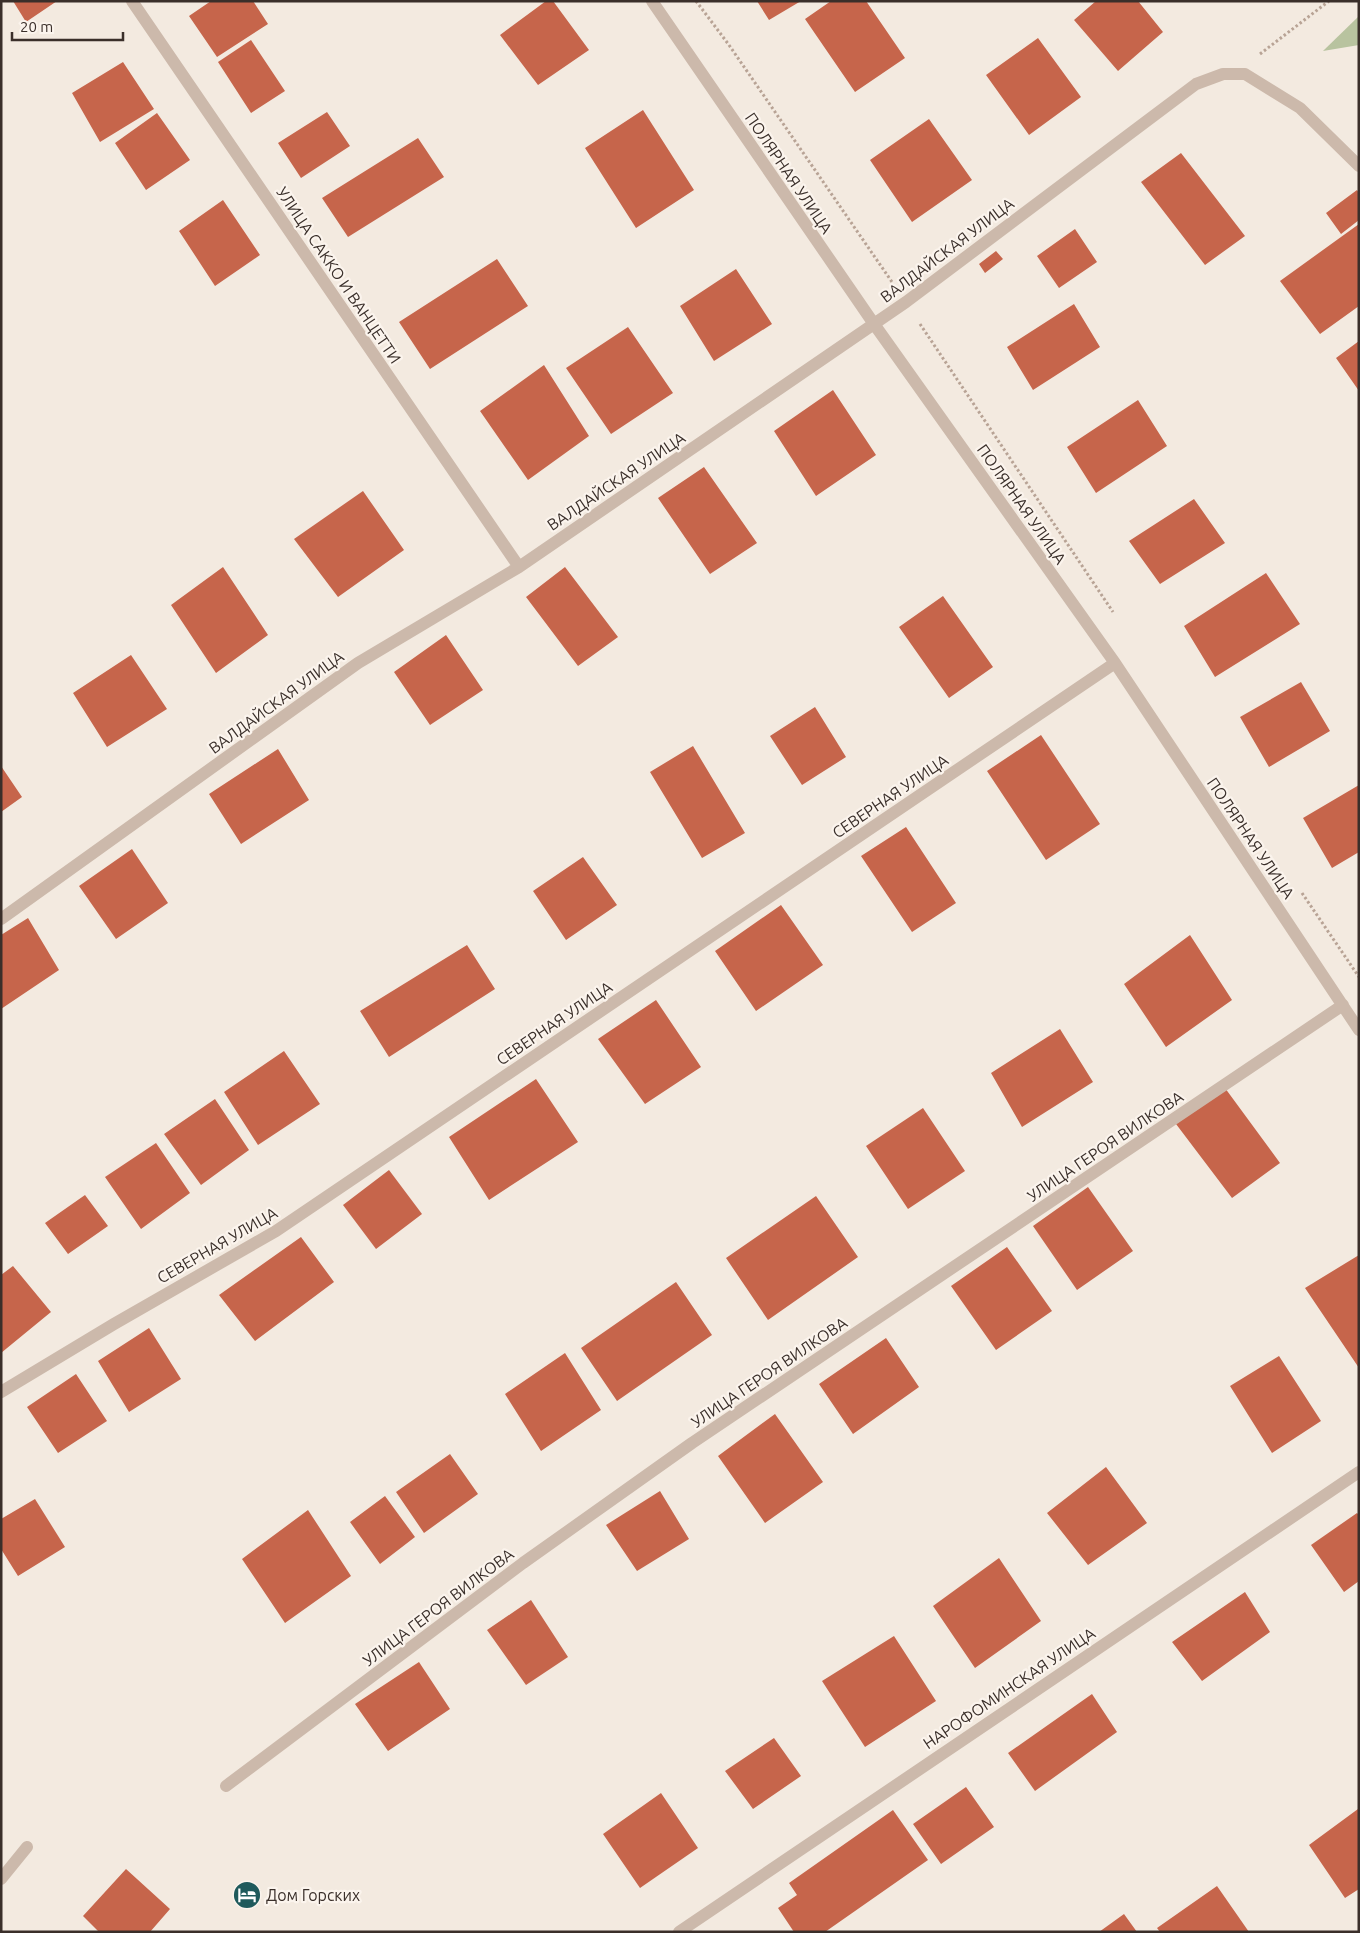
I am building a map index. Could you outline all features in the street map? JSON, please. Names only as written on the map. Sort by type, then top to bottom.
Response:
[{"type":"street","name":"УЛИЦА САККО И ВАНЦЕТТИ","points":[[132,1],[519,567]]},
{"type":"street","name":"ПОЛЯРНАЯ УЛИЦА","points":[[652,1],[874,324],[1115,663],[1359,1030]]},
{"type":"street","name":"ВАЛДАЙСКАЯ УЛИЦА","points":[[1,919],[358,663],[519,567],[906,302],[1196,84],[1223,74],[1245,74],[1300,108],[1359,166]]},
{"type":"street","name":"СЕВЕРНАЯ УЛИЦА","points":[[1,1392],[114,1324],[276,1231],[1115,663]]},
{"type":"street","name":"УЛИЦА ГЕРОЯ ВИЛКОВА","points":[[226,1786],[523,1563],[692,1443],[1343,1005]]},
{"type":"street","name":"НАРОФОМИНСКАЯ УЛИЦА","points":[[679,1932],[1359,1472]]},
{"type":"street","points":[[1,1879],[27,1847]]},
{"type":"path","points":[[696,1],[906,302],[1116,615]]},
{"type":"path","points":[[1260,54],[1329,1]]},
{"type":"path","points":[[1298,887],[1359,977]]},
{"type":"green space","points":[[1359,16],[1359,45],[1323,51]]},
{"type":"building","points":[[13,1],[57,1],[26,22]]},
{"type":"building","points":[[211,1],[253,1],[268,24],[217,57],[189,16]]},
{"type":"building","points":[[546,1],[553,1],[589,50],[538,85],[500,35]]},
{"type":"building","points":[[757,1],[801,1],[769,20]]},
{"type":"building","points":[[831,1],[866,1],[905,58],[855,92],[805,19]]},
{"type":"building","points":[[1096,1],[1138,1],[1163,32],[1118,71],[1074,20]]},
{"type":"building","points":[[1038,38],[1081,97],[1029,135],[986,75]]},
{"type":"building","points":[[251,40],[285,91],[251,113],[218,62]]},
{"type":"building","points":[[123,62],[154,109],[100,142],[72,93]]},
{"type":"building","points":[[643,110],[694,190],[636,228],[585,148]]},
{"type":"building","points":[[327,112],[350,146],[301,178],[278,143]]},
{"type":"building","points":[[157,113],[190,160],[146,190],[115,143]]},
{"type":"building","points":[[929,119],[972,180],[912,222],[870,160]]},
{"type":"building","points":[[418,138],[444,177],[348,237],[322,198]]},
{"type":"building","points":[[1181,153],[1245,236],[1205,265],[1141,182]]},
{"type":"building","points":[[1357,190],[1359,193],[1359,220],[1341,234],[1326,213]]},
{"type":"building","points":[[223,200],[260,255],[215,286],[179,231]]},
{"type":"building","points":[[1359,224],[1359,306],[1320,334],[1280,281]]},
{"type":"building","points":[[1075,229],[1097,262],[1059,288],[1037,256]]},
{"type":"building","points":[[996,251],[1003,259],[985,273],[979,264]]},
{"type":"building","points":[[497,259],[528,306],[430,369],[399,322]]},
{"type":"building","points":[[736,269],[772,324],[714,361],[680,306]]},
{"type":"building","points":[[1074,304],[1100,347],[1033,390],[1007,347]]},
{"type":"building","points":[[628,327],[673,393],[611,434],[566,368]]},
{"type":"building","points":[[1359,341],[1359,391],[1336,358]]},
{"type":"building","points":[[544,365],[589,436],[528,480],[480,411]]},
{"type":"building","points":[[833,390],[876,455],[816,496],[774,431]]},
{"type":"building","points":[[1138,400],[1167,446],[1096,493],[1067,447]]},
{"type":"building","points":[[704,467],[757,543],[710,574],[658,498]]},
{"type":"building","points":[[363,491],[404,550],[338,597],[294,539]]},
{"type":"building","points":[[1194,499],[1225,543],[1160,584],[1129,541]]},
{"type":"building","points":[[223,567],[268,635],[216,673],[171,605]]},
{"type":"building","points":[[565,567],[618,637],[578,666],[526,597]]},
{"type":"building","points":[[1266,573],[1300,624],[1215,677],[1184,626]]},
{"type":"building","points":[[943,596],[993,667],[949,698],[899,627]]},
{"type":"building","points":[[446,635],[483,690],[430,725],[394,672]]},
{"type":"building","points":[[131,655],[167,709],[107,747],[73,693]]},
{"type":"building","points":[[1301,682],[1330,731],[1269,767],[1240,717]]},
{"type":"building","points":[[815,707],[846,757],[802,785],[770,736]]},
{"type":"building","points":[[1041,735],[1100,824],[1046,860],[987,771]]},
{"type":"building","points":[[693,746],[745,833],[702,858],[650,772]]},
{"type":"building","points":[[278,749],[309,800],[241,844],[209,794]]},
{"type":"building","points":[[1,766],[22,797],[1,812]]},
{"type":"building","points":[[1359,785],[1359,852],[1332,868],[1303,818]]},
{"type":"building","points":[[906,827],[956,903],[912,932],[861,856]]},
{"type":"building","points":[[132,849],[168,903],[116,939],[79,886]]},
{"type":"building","points":[[583,857],[617,905],[566,940],[533,891]]},
{"type":"building","points":[[781,905],[823,965],[756,1011],[715,951]]},
{"type":"building","points":[[28,918],[59,970],[1,1009],[1,935]]},
{"type":"building","points":[[1190,935],[1232,1000],[1166,1047],[1124,984]]},
{"type":"building","points":[[467,945],[495,989],[389,1057],[360,1011]]},
{"type":"building","points":[[656,1000],[701,1067],[645,1104],[598,1039]]},
{"type":"building","points":[[1060,1029],[1093,1082],[1022,1127],[991,1073]]},
{"type":"building","points":[[284,1051],[320,1104],[258,1145],[224,1092]]},
{"type":"building","points":[[536,1079],[578,1142],[489,1200],[449,1137]]},
{"type":"building","points":[[1225,1088],[1280,1163],[1232,1198],[1176,1124]]},
{"type":"building","points":[[215,1099],[249,1150],[201,1185],[164,1134]]},
{"type":"building","points":[[923,1108],[965,1171],[908,1209],[866,1146]]},
{"type":"building","points":[[156,1143],[190,1193],[141,1229],[105,1177]]},
{"type":"building","points":[[389,1170],[422,1214],[376,1249],[343,1205]]},
{"type":"building","points":[[1088,1187],[1133,1251],[1077,1290],[1033,1226]]},
{"type":"building","points":[[85,1195],[108,1226],[68,1254],[45,1223]]},
{"type":"building","points":[[816,1196],[858,1257],[768,1320],[726,1258]]},
{"type":"building","points":[[301,1237],[334,1282],[255,1341],[219,1295]]},
{"type":"building","points":[[1007,1247],[1052,1311],[996,1350],[951,1286]]},
{"type":"building","points":[[1359,1255],[1359,1368],[1305,1288]]},
{"type":"building","points":[[13,1266],[51,1312],[1,1353],[1,1275]]},
{"type":"building","points":[[676,1282],[712,1335],[617,1401],[581,1348]]},
{"type":"building","points":[[149,1328],[181,1379],[129,1412],[98,1361]]},
{"type":"building","points":[[886,1338],[919,1387],[853,1434],[819,1384]]},
{"type":"building","points":[[565,1353],[601,1410],[541,1451],[505,1394]]},
{"type":"building","points":[[1279,1356],[1321,1421],[1272,1453],[1230,1386]]},
{"type":"building","points":[[76,1374],[107,1421],[58,1453],[27,1407]]},
{"type":"building","points":[[775,1414],[823,1482],[765,1523],[718,1456]]},
{"type":"building","points":[[450,1454],[478,1494],[424,1533],[396,1492]]},
{"type":"building","points":[[1106,1467],[1147,1523],[1088,1565],[1047,1513]]},
{"type":"building","points":[[660,1491],[689,1539],[637,1571],[606,1525]]},
{"type":"building","points":[[385,1496],[415,1537],[380,1564],[350,1522]]},
{"type":"building","points":[[35,1499],[65,1547],[18,1576],[1,1549],[1,1519]]},
{"type":"building","points":[[308,1510],[351,1576],[285,1623],[242,1559]]},
{"type":"building","points":[[1357,1513],[1359,1515],[1359,1581],[1344,1592],[1311,1545]]},
{"type":"building","points":[[999,1558],[1041,1621],[975,1668],[933,1606]]},
{"type":"building","points":[[1245,1592],[1270,1632],[1202,1681],[1172,1642]]},
{"type":"building","points":[[531,1600],[568,1657],[526,1685],[487,1630]]},
{"type":"building","points":[[894,1636],[936,1701],[865,1747],[822,1681]]},
{"type":"building","points":[[419,1662],[450,1709],[388,1751],[355,1704]]},
{"type":"building","points":[[1092,1694],[1117,1732],[1035,1791],[1008,1753]]},
{"type":"building","points":[[774,1738],[801,1776],[753,1809],[725,1771]]},
{"type":"building","points":[[966,1787],[994,1827],[941,1864],[913,1824]]},
{"type":"building","points":[[661,1793],[698,1848],[640,1888],[603,1834]]},
{"type":"building","points":[[1358,1809],[1359,1889],[1345,1898],[1309,1845]]},
{"type":"building","points":[[893,1810],[928,1860],[825,1932],[794,1932],[778,1908],[797,1895],[789,1883]]},
{"type":"building","points":[[126,1869],[170,1909],[150,1932],[99,1932],[83,1916]]},
{"type":"building","points":[[1217,1886],[1249,1932],[1160,1932],[1157,1928]]},
{"type":"building","points":[[1124,1914],[1137,1932],[1099,1932]]},
{"type":"place","name":"Дом Горских","points":[[247,1895]]}]
